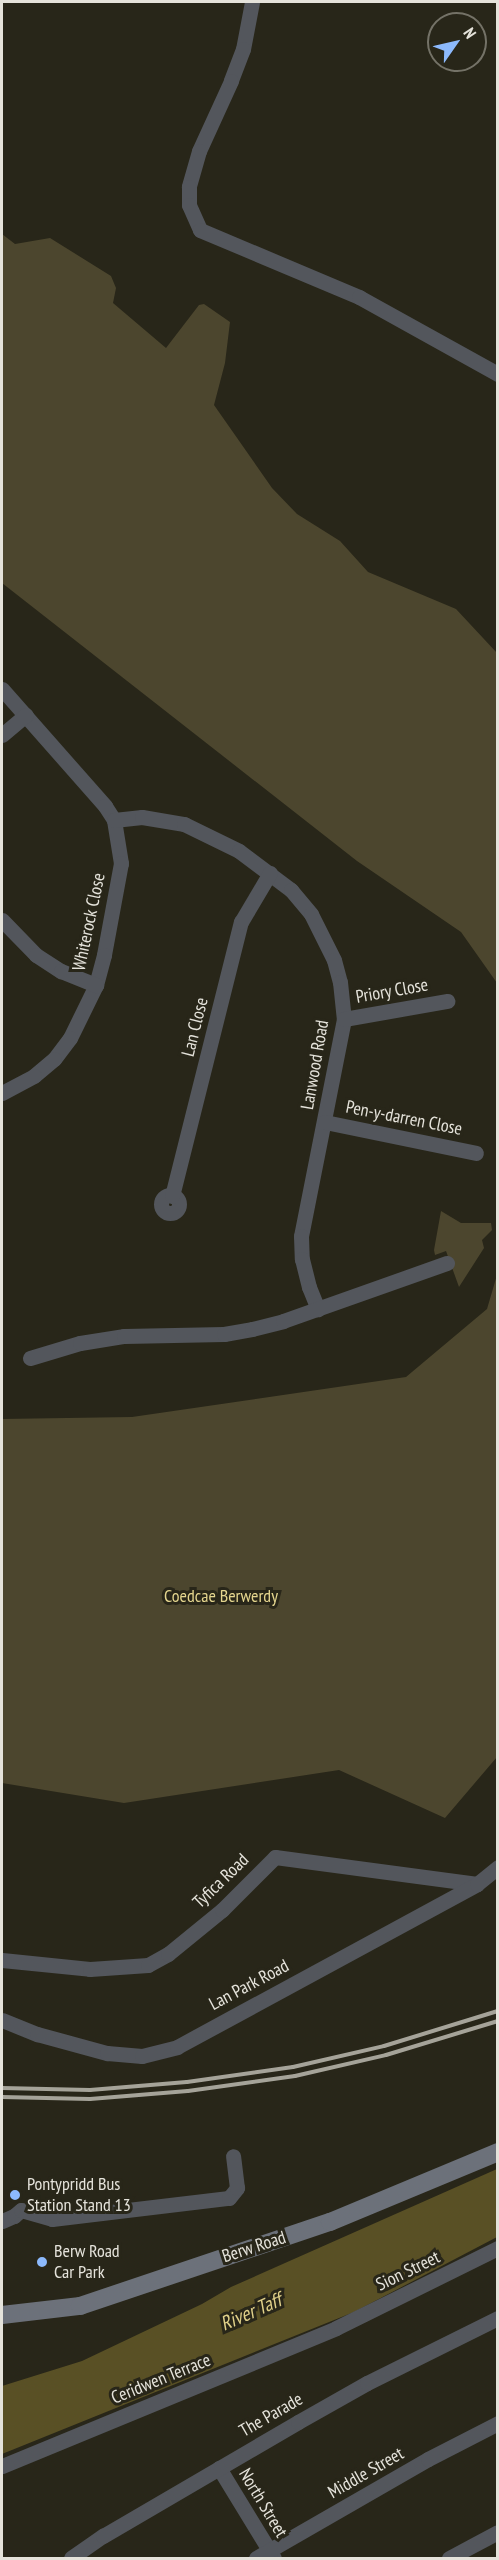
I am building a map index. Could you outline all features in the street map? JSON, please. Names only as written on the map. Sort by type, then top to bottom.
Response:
[{"type":"main road","name":"Berw Road","points":[[2,2315],[80,2306],[330,2222],[498,2151]]},
{"type":"street","points":[[252,2],[239,59],[199,151],[189,187],[189,205],[200,230],[359,297],[498,374]]},
{"type":"street","name":"Whiterock Close","points":[[2,689],[91,789],[114,820],[121,863],[112,922],[96,985],[70,1038],[54,1059],[34,1076],[2,1093]]},
{"type":"street","points":[[2,735],[26,715]]},
{"type":"street","name":"Lanwood Road","points":[[114,820],[142,817],[184,824],[239,851],[291,890],[311,914],[324,938],[340,982],[345,1019],[302,1236],[306,1278],[318,1309]]},
{"type":"street","name":"Lan Close","points":[[172,1196],[241,922],[270,873]]},
{"type":"street","points":[[2,920],[17,937],[44,960],[61,971],[96,985]]},
{"type":"street","name":"Priory Close","points":[[345,1019],[447,1001]]},
{"type":"street","name":"Pen-y-darren Close","points":[[325,1122],[476,1153]]},
{"type":"street","points":[[30,1358],[81,1343],[124,1336],[204,1334],[243,1330],[318,1309],[447,1263]]},
{"type":"street","name":"Tyfica Road","points":[[2,1960],[90,1969],[148,1965],[168,1954],[222,1910],[275,1857],[477,1884]]},
{"type":"street","name":"Lan Park Road","points":[[2,2020],[37,2034],[107,2053],[142,2056],[177,2047],[477,1884],[498,1867]]},
{"type":"street","points":[[2,2221],[21,2210],[52,2219],[229,2198],[237,2188],[233,2156]]},
{"type":"street","name":"Sion Street","points":[[336,2328],[498,2248]]},
{"type":"street","name":"The Parade","points":[[71,2559],[103,2536],[367,2383],[498,2318]]},
{"type":"street","name":"Ceridwen Terrace","points":[[2,2466],[336,2328]]},
{"type":"street","name":"Middle Street","points":[[266,2556],[428,2459],[498,2423]]},
{"type":"street","name":"North Street","points":[[219,2468],[266,2556]]},
{"type":"street","points":[[449,2559],[498,2532]]},
{"type":"green space","points":[[2,234],[15,244],[50,238],[111,276],[116,288],[113,303],[166,348],[199,305],[204,304],[230,322],[225,363],[214,405],[272,488],[297,514],[340,541],[368,572],[456,609],[497,653],[497,983],[461,932],[357,861],[2,583]]},
{"type":"green space","points":[[441,1211],[461,1223],[491,1223],[492,1230],[482,1240],[484,1248],[459,1287],[446,1251],[435,1255]]},
{"type":"green space","name":"Coedcae Berwerdy","points":[[497,1275],[497,1757],[445,1818],[339,1770],[124,1803],[2,1783],[2,1419],[132,1417],[406,1377],[487,1309]]},
{"type":"water","name":"River Taff","points":[[497,2169],[497,2237],[354,2312],[2,2454],[2,2386],[82,2361],[202,2304],[231,2287]]},
{"type":"railway","points":[[2,2088],[90,2090],[187,2082],[293,2067],[384,2046],[498,2011]]},
{"type":"railway","points":[[2,2097],[90,2099],[188,2091],[295,2076],[386,2055],[498,2021]]},
{"type":"place","name":"Pontypridd Bus Station Stand 13","points":[[15,2195]]},
{"type":"place","name":"Berw Road Car Park","points":[[42,2262]]}]
